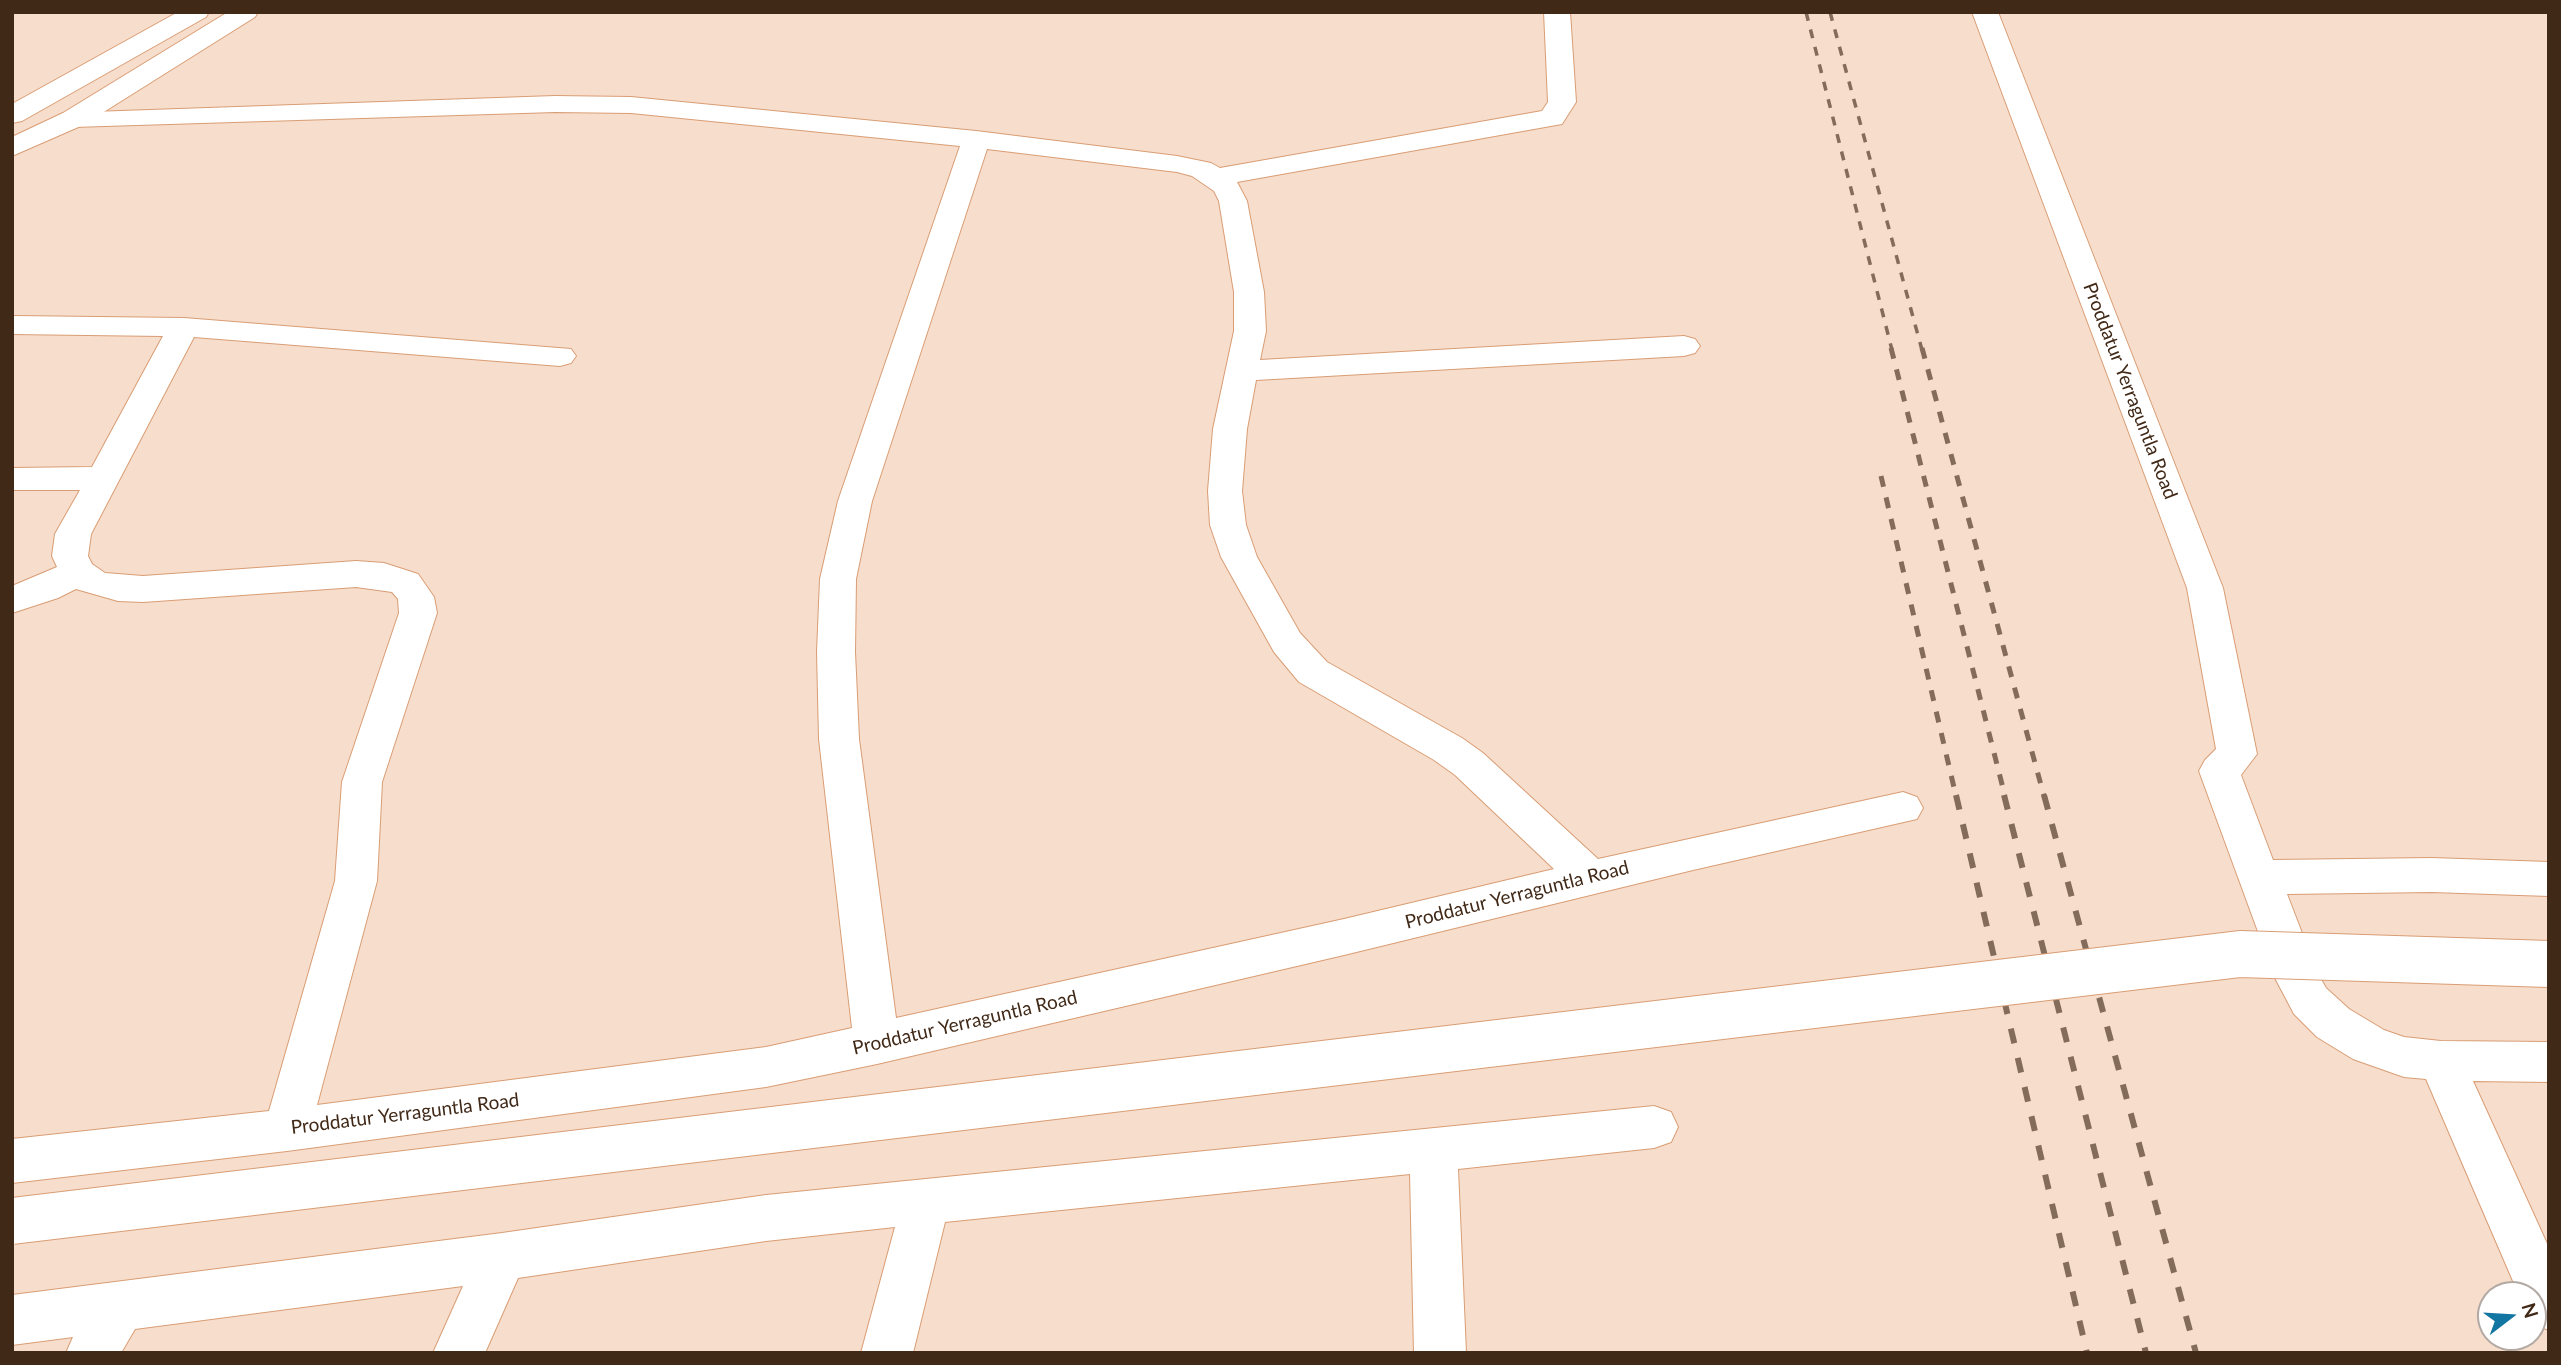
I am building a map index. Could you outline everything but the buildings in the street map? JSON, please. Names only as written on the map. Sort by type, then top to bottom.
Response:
[{"type":"main road","points":[[12,115],[197,12]]},
{"type":"main road","points":[[12,148],[73,120],[246,12]]},
{"type":"main road","points":[[1216,177],[1552,118],[1562,102],[1557,12]]},
{"type":"main road","name":"Proddatur Yerraguntla Road","points":[[1985,12],[2205,588],[2237,754],[2220,771],[2258,877]]},
{"type":"main road","points":[[73,120],[631,105],[976,139],[1201,169],[1216,177],[1227,188],[1233,201],[1250,292],[1250,331],[1226,460],[1228,525],[1239,557],[1287,642],[1306,666],[1335,687],[1427,737],[1469,764],[1590,877]]},
{"type":"main road","points":[[877,1044],[839,739],[836,652],[838,579],[855,501],[976,139]]},
{"type":"main road","points":[[12,325],[184,327],[560,356]]},
{"type":"main road","points":[[184,327],[72,534],[70,556],[78,572],[94,583],[143,589],[356,574],[384,576],[405,583],[416,597],[418,613],[362,782],[356,881],[287,1130]]},
{"type":"main road","points":[[1242,371],[1684,345]]},
{"type":"main road","points":[[12,480],[103,478]]},
{"type":"main road","points":[[12,600],[45,589],[78,572]]},
{"type":"main road","name":"Proddatur Yerraguntla Road","points":[[12,1161],[287,1130],[766,1067],[1331,940],[1590,877],[1903,808]]},
{"type":"main road","points":[[2549,879],[2432,875],[2258,877],[2297,978],[2310,1001],[2333,1023],[2368,1045],[2404,1057],[2441,1061],[2549,1062]]},
{"type":"main road","points":[[12,1221],[2240,954],[2549,964]]},
{"type":"main road","points":[[2441,1061],[2549,1306]]},
{"type":"main road","points":[[12,1320],[502,1257],[766,1218],[1654,1126]]},
{"type":"main road","points":[[1433,1149],[1440,1353]]},
{"type":"main road","points":[[887,1353],[926,1201]]},
{"type":"main road","points":[[459,1353],[502,1257]]},
{"type":"main road","points":[[92,1353],[120,1306]]},
{"type":"railway","points":[[1806,12],[1892,350]]},
{"type":"railway","points":[[1830,12],[1922,350]]},
{"type":"railway","points":[[1891,348],[2005,796]]},
{"type":"railway","points":[[1922,348],[2044,796]]},
{"type":"railway","points":[[1881,476],[1956,796]]},
{"type":"railway","points":[[1956,795],[2087,1353]]},
{"type":"railway","points":[[2004,795],[2146,1353]]},
{"type":"railway","points":[[2044,795],[2196,1353]]}]
